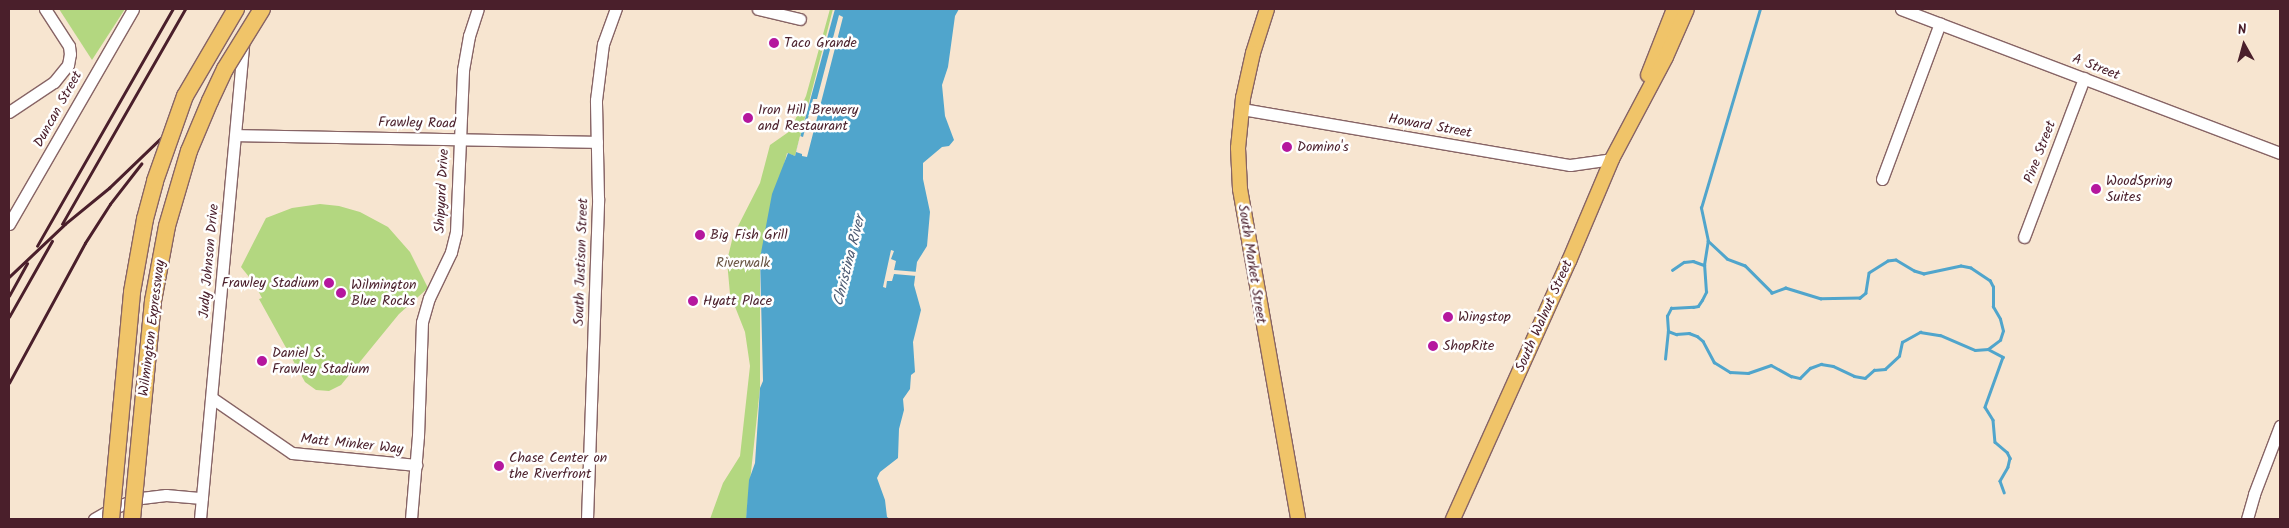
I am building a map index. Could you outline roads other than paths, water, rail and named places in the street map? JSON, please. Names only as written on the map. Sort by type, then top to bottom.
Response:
[{"type":"highway","name":"Wilmington Expressway","points":[[111,519],[132,292],[145,219],[167,144],[185,96],[236,9]]},
{"type":"highway","name":"Wilmington Expressway","points":[[132,519],[153,302],[167,226],[189,151],[210,101],[225,68],[262,9]]},
{"type":"main road","name":"South Market Street","points":[[1267,9],[1251,61],[1242,109],[1238,148],[1241,194],[1298,519]]},
{"type":"main road","name":"South Walnut Street","points":[[1635,113],[1663,34],[1674,9]]},
{"type":"main road","name":"South Walnut Street","points":[[1453,519],[1569,261],[1612,159],[1666,57],[1687,9]]},
{"type":"street","points":[[9,112],[54,82],[68,65],[69,46],[45,9]]},
{"type":"street","name":"Duncan Street","points":[[9,224],[133,9]]},
{"type":"street","name":"Judy Johnson Drive","points":[[200,519],[246,26],[256,9]]},
{"type":"street","name":"Shipyard Drive","points":[[411,519],[416,465],[422,322],[429,298],[451,252],[456,232],[464,59],[468,36],[478,9]]},
{"type":"street","name":"South Justison Street","points":[[587,519],[598,198],[597,79],[603,44],[616,9]]},
{"type":"street","points":[[758,9],[800,20]]},
{"type":"street","name":"A Street","points":[[1901,9],[2280,153]]},
{"type":"street","points":[[1882,179],[1940,23]]},
{"type":"street","name":"Pine Street","points":[[2024,237],[2084,78]]},
{"type":"street","name":"Howard Street","points":[[1242,109],[1570,165],[1612,159]]},
{"type":"street","name":"Frawley Road","points":[[236,135],[597,142]]},
{"type":"street","name":"Matt Minker Way","points":[[212,398],[292,453],[416,465]]},
{"type":"street","points":[[2247,519],[2254,494],[2280,426]]},
{"type":"street","points":[[94,519],[128,501],[149,496],[166,495],[202,498]]},
{"type":"water","name":"Christina River","points":[[835,9],[959,9],[955,16],[948,67],[942,85],[945,116],[954,140],[949,146],[942,147],[923,163],[923,179],[930,212],[927,246],[917,262],[914,285],[921,310],[913,342],[915,372],[911,375],[910,389],[903,399],[904,410],[899,429],[898,458],[880,472],[877,478],[885,500],[887,517],[890,519],[746,519],[749,480],[755,463],[760,388],[763,381],[760,258],[772,194],[788,153],[795,156]]},
{"type":"waterway","points":[[1672,270],[1684,262],[1693,261],[1704,265],[1708,241],[1701,208],[1760,9]]},
{"type":"waterway","points":[[1668,331],[1676,334],[1689,333],[1697,336],[1703,341],[1714,362],[1730,372],[1748,373],[1771,365],[1791,376],[1800,378],[1810,368],[1821,364],[1833,366],[1854,376],[1865,378],[1874,370],[1885,369],[1899,356],[1902,342],[1920,332],[1940,335],[1975,350],[1988,349],[2000,340],[2003,331],[2000,319],[1993,307],[1993,287],[1990,281],[1971,268],[1961,266],[1924,274],[1914,271],[1896,260],[1888,261],[1869,273],[1866,293],[1860,298],[1821,299],[1786,288],[1772,293],[1745,266],[1727,259],[1708,241]]},
{"type":"waterway","points":[[1665,359],[1668,331],[1667,316],[1671,308],[1698,306],[1706,292],[1704,265]]},
{"type":"waterway","points":[[1988,349],[2003,357],[1985,407],[1993,420],[1995,442],[2007,452],[2010,458],[2008,467],[2000,481],[2004,492]]},
{"type":"railway","points":[[37,246],[173,9]]},
{"type":"railway","points":[[62,224],[185,9]]},
{"type":"railway","points":[[9,277],[65,224],[109,188],[164,135],[196,88],[242,9]]},
{"type":"railway","points":[[9,383],[85,243],[110,204],[141,164]]},
{"type":"railway","points":[[9,317],[52,241]]},
{"type":"railway","points":[[9,296],[27,264]]},
{"type":"place","name":"Taco Grande","points":[[774,43]]},
{"type":"place","name":"Iron Hill Brewery and Restaurant","points":[[748,118]]},
{"type":"place","name":"Domino's","points":[[1287,147]]},
{"type":"place","name":"WoodSpring Suites","points":[[2096,189]]},
{"type":"place","name":"Big Fish Grill","points":[[700,235]]},
{"type":"place","name":"Frawley Stadium","points":[[329,283]]},
{"type":"place","name":"Wilmington Blue Rocks","points":[[341,293]]},
{"type":"place","name":"Hyatt Place","points":[[693,301]]},
{"type":"place","name":"Wingstop","points":[[1448,317]]},
{"type":"place","name":"ShopRite","points":[[1433,346]]},
{"type":"place","name":"Daniel S. Frawley Stadium","points":[[262,361]]},
{"type":"place","name":"Chase Center on the Riverfront","points":[[499,466]]},
{"type":"park label","name":"Riverwalk","points":[[743,263]]}]
